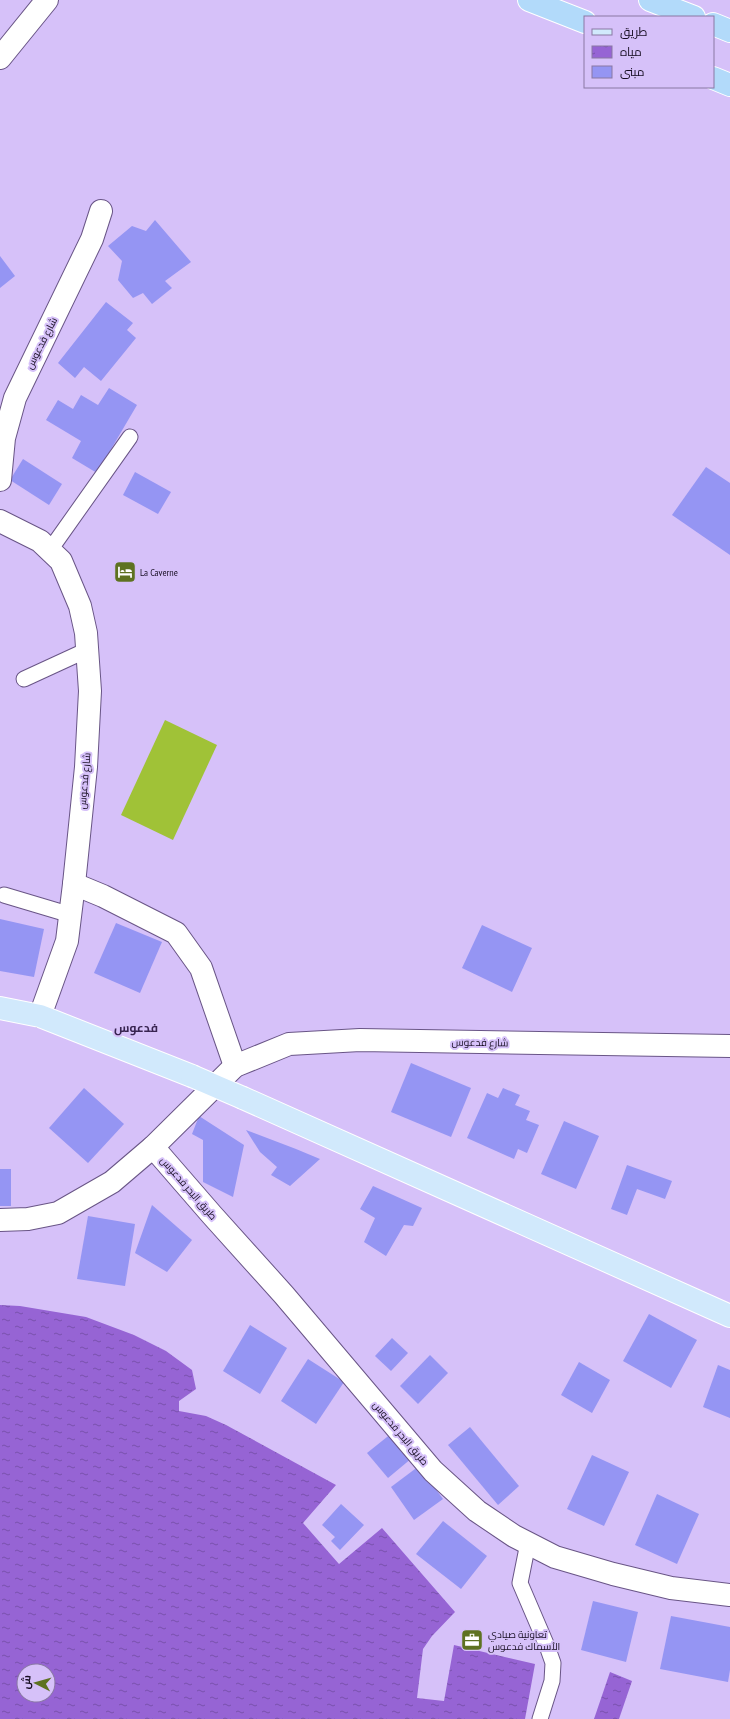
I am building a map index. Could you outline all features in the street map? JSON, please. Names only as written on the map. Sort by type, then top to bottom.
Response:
[{"type":"highway","points":[[529,0],[584,22]]},
{"type":"highway","points":[[650,0],[691,16]]},
{"type":"highway","points":[[714,24],[730,31]]},
{"type":"highway","points":[[714,78],[730,85]]},
{"type":"main road","points":[[0,1008],[40,1016],[192,1076],[730,1316]]},
{"type":"street","points":[[0,58],[47,0]]},
{"type":"street","name":"شارع فدعوس","points":[[0,480],[4,438],[14,398],[92,239],[101,211]]},
{"type":"street","name":"شارع فدعوس","points":[[0,521],[40,541],[61,561],[80,606],[86,633],[90,691],[89,714],[86,767],[71,915],[67,941],[40,1016]]},
{"type":"street","points":[[74,884],[103,896],[176,933],[201,968],[235,1066]]},
{"type":"street","name":"شارع فدعوس","points":[[235,1066],[289,1044],[360,1040],[730,1046]]},
{"type":"street","name":"طريق البحر فدعوس","points":[[0,1220],[28,1219],[58,1213],[112,1182],[153,1147],[235,1066]]},
{"type":"street","name":"طريق البحر فدعوس","points":[[153,1147],[284,1295],[432,1471],[478,1511],[514,1536],[555,1556],[613,1574],[671,1588],[730,1595]]},
{"type":"lane","points":[[50,550],[130,437]]},
{"type":"lane","points":[[24,679],[87,650]]},
{"type":"lane","points":[[4,895],[71,915]]},
{"type":"lane","points":[[528,1542],[520,1583],[553,1663],[552,1681],[540,1719]]},
{"type":"green space","points":[[165,720],[217,745],[173,840],[121,815]]},
{"type":"water","points":[[0,1305],[20,1306],[86,1317],[134,1335],[166,1351],[192,1370],[196,1389],[179,1401],[179,1411],[206,1416],[226,1425],[336,1485],[303,1523],[339,1564],[382,1528],[455,1612],[432,1636],[423,1649],[417,1698],[444,1701],[454,1645],[535,1664],[525,1719],[0,1719]]},
{"type":"water","points":[[610,1672],[632,1681],[619,1719],[594,1719]]},
{"type":"building","points":[[155,220],[191,262],[165,281],[172,288],[152,304],[143,293],[133,298],[118,280],[122,261],[108,246],[132,226],[146,231]]},
{"type":"building","points":[[0,256],[15,276],[0,288]]},
{"type":"building","points":[[106,302],[133,323],[127,330],[136,338],[101,381],[84,367],[75,378],[58,363]]},
{"type":"building","points":[[109,388],[137,405],[97,473],[72,458],[81,441],[46,420],[58,400],[73,409],[81,395],[98,405]]},
{"type":"building","points":[[23,459],[62,484],[49,505],[10,480]]},
{"type":"building","points":[[706,467],[730,483],[730,555],[672,515]]},
{"type":"building","points":[[135,472],[171,492],[158,514],[123,495]]},
{"type":"building","points":[[0,919],[44,929],[34,977],[0,971]]},
{"type":"building","points":[[116,923],[162,942],[140,993],[94,973]]},
{"type":"building","points":[[482,925],[532,948],[512,992],[462,968]]},
{"type":"building","points":[[411,1063],[471,1088],[451,1137],[391,1112]]},
{"type":"building","points":[[84,1088],[124,1124],[88,1163],[49,1128]]},
{"type":"building","points":[[503,1088],[520,1095],[515,1105],[530,1111],[526,1120],[539,1125],[527,1153],[518,1149],[514,1159],[467,1138],[487,1093],[498,1098]]},
{"type":"building","points":[[199,1116],[244,1145],[233,1197],[203,1182],[203,1140],[192,1134]]},
{"type":"building","points":[[564,1121],[599,1136],[576,1189],[541,1174]]},
{"type":"building","points":[[246,1130],[320,1159],[290,1186],[271,1175],[277,1167],[260,1152]]},
{"type":"building","points":[[627,1165],[672,1181],[665,1199],[637,1189],[627,1215],[611,1209]]},
{"type":"building","points":[[0,1169],[11,1169],[11,1206],[0,1206]]},
{"type":"building","points":[[373,1186],[422,1208],[413,1226],[404,1225],[386,1256],[364,1242],[375,1218],[360,1209]]},
{"type":"building","points":[[152,1205],[192,1240],[167,1272],[135,1253]]},
{"type":"building","points":[[88,1216],[135,1224],[125,1286],[77,1279]]},
{"type":"building","points":[[649,1314],[697,1340],[671,1388],[623,1361]]},
{"type":"building","points":[[250,1325],[287,1348],[260,1394],[223,1371]]},
{"type":"building","points":[[392,1338],[408,1353],[391,1371],[375,1356]]},
{"type":"building","points":[[430,1355],[448,1373],[418,1404],[400,1386]]},
{"type":"building","points":[[308,1359],[344,1382],[316,1424],[281,1401]]},
{"type":"building","points":[[579,1362],[610,1380],[592,1413],[561,1395]]},
{"type":"building","points":[[718,1365],[730,1370],[730,1418],[703,1407]]},
{"type":"building","points":[[470,1427],[519,1486],[498,1505],[448,1445]]},
{"type":"building","points":[[392,1433],[412,1458],[388,1478],[367,1453]]},
{"type":"building","points":[[592,1455],[629,1472],[604,1526],[567,1509]]},
{"type":"building","points":[[419,1466],[443,1499],[414,1520],[391,1487]]},
{"type":"building","points":[[657,1494],[699,1514],[677,1564],[635,1545]]},
{"type":"building","points":[[341,1504],[364,1525],[340,1550],[331,1541],[335,1537],[322,1525]]},
{"type":"building","points":[[443,1521],[487,1556],[461,1589],[416,1554]]},
{"type":"building","points":[[593,1601],[638,1612],[626,1662],[581,1650]]},
{"type":"building","points":[[671,1616],[730,1627],[730,1670],[728,1682],[660,1669]]},
{"type":"place","name":"La Caverne","points":[[125,572]]},
{"type":"place","name":"تعاونية صيادي الأسماك فدعوس","points":[[472,1640]]},
{"type":"district","name":"فدعوس","points":[[136,1028]]}]
